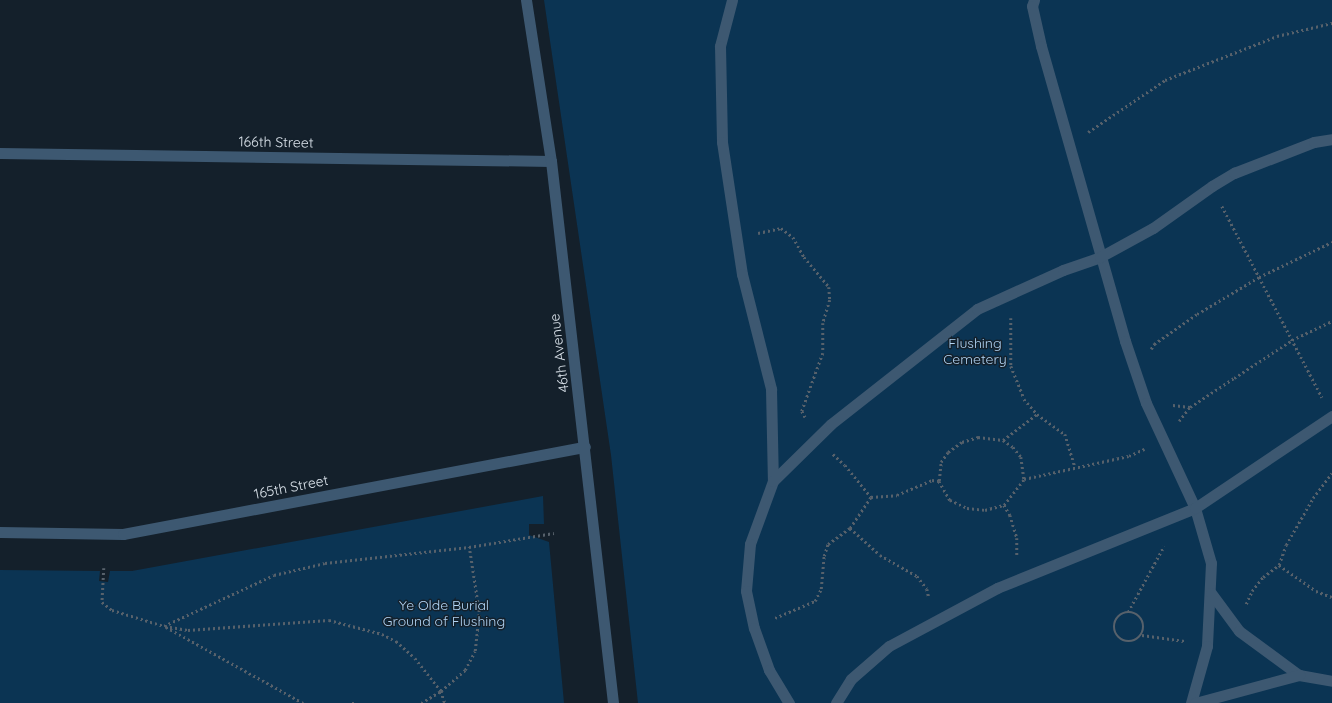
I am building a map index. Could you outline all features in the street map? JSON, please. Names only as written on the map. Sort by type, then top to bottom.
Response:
[{"type":"street","name":"46th Avenue","points":[[526,0],[551,161],[585,447],[613,703]]},
{"type":"street","points":[[732,0],[720,46],[722,142],[742,274],[771,389],[772,481],[750,544],[746,591],[754,628],[769,670],[789,703]]},
{"type":"street","points":[[1034,0],[1032,6],[1041,46],[1100,257],[1136,378],[1195,508],[1211,563],[1211,593],[1207,646],[1191,703]]},
{"type":"street","points":[[772,481],[815,440],[977,310],[1064,270],[1100,257],[1153,228],[1212,186],[1234,173],[1307,144],[1332,139]]},
{"type":"street","name":"166th Street","points":[[0,152],[551,161]]},
{"type":"street","points":[[836,703],[851,679],[889,646],[1016,581],[1195,508],[1332,416]]},
{"type":"street","name":"165th Street","points":[[0,532],[123,534],[585,447]]},
{"type":"street","points":[[1211,593],[1239,631],[1299,675]]},
{"type":"street","points":[[1195,703],[1299,675],[1332,681]]},
{"type":"path","points":[[1070,146],[1165,80],[1277,36],[1332,23]]},
{"type":"path","points":[[1212,186],[1332,416]]},
{"type":"path","points":[[737,242],[764,231],[781,228],[793,237],[804,257],[829,287],[830,300],[823,323],[823,353],[802,411],[815,440],[845,465],[870,497]]},
{"type":"path","points":[[1136,378],[1154,344],[1197,314],[1259,278],[1332,242]]},
{"type":"path","points":[[1001,298],[1010,314],[1012,326],[1011,366],[1024,400],[1037,414],[1065,434],[1075,467]]},
{"type":"path","points":[[1024,479],[1021,457],[1013,447],[1003,440],[978,437],[962,442],[948,452],[941,462],[939,481],[950,500],[967,508],[985,510],[1004,505],[1024,479],[1129,456],[1164,440],[1190,407],[1292,340],[1332,321]]},
{"type":"path","points":[[1003,440],[1037,414]]},
{"type":"path","points":[[1239,631],[1243,612],[1252,591],[1263,577],[1279,565],[1286,545],[1313,498],[1332,473]]},
{"type":"path","points":[[870,497],[897,495],[910,492],[921,484],[932,480],[939,481]]},
{"type":"path","points":[[754,628],[814,601],[821,589],[824,556],[828,544],[850,528],[870,497]]},
{"type":"path","points":[[1004,505],[1010,515],[1017,538],[1016,581]]},
{"type":"path","points":[[1164,521],[1168,540],[1128,612],[1115,621],[1115,632],[1122,640],[1128,642],[1142,635],[1185,641]]},
{"type":"path","points":[[850,528],[880,555],[917,576],[927,589],[934,622]]},
{"type":"path","points":[[164,626],[274,576],[325,563],[469,547],[554,533]]},
{"type":"path","points":[[421,703],[441,691],[465,670],[475,651],[479,612],[469,547]]},
{"type":"path","points":[[1279,565],[1316,591],[1332,597]]},
{"type":"path","points":[[104,568],[102,602],[119,613],[164,626],[188,630],[329,620],[382,634],[396,642],[415,658],[441,691],[445,703]]},
{"type":"path","points":[[1128,612],[1142,619],[1144,624],[1142,635]]},
{"type":"path","points":[[164,626],[303,703]]},
{"type":"green space","name":"Flushing Cemetery","points":[[544,0],[1332,0],[1332,703],[638,703],[611,455]]},
{"type":"green space","name":"Ye Olde Burial Ground of Flushing","points":[[543,496],[544,524],[529,524],[529,535],[549,542],[564,703],[0,703],[0,570],[100,571],[99,581],[108,582],[110,571],[132,571]]}]
